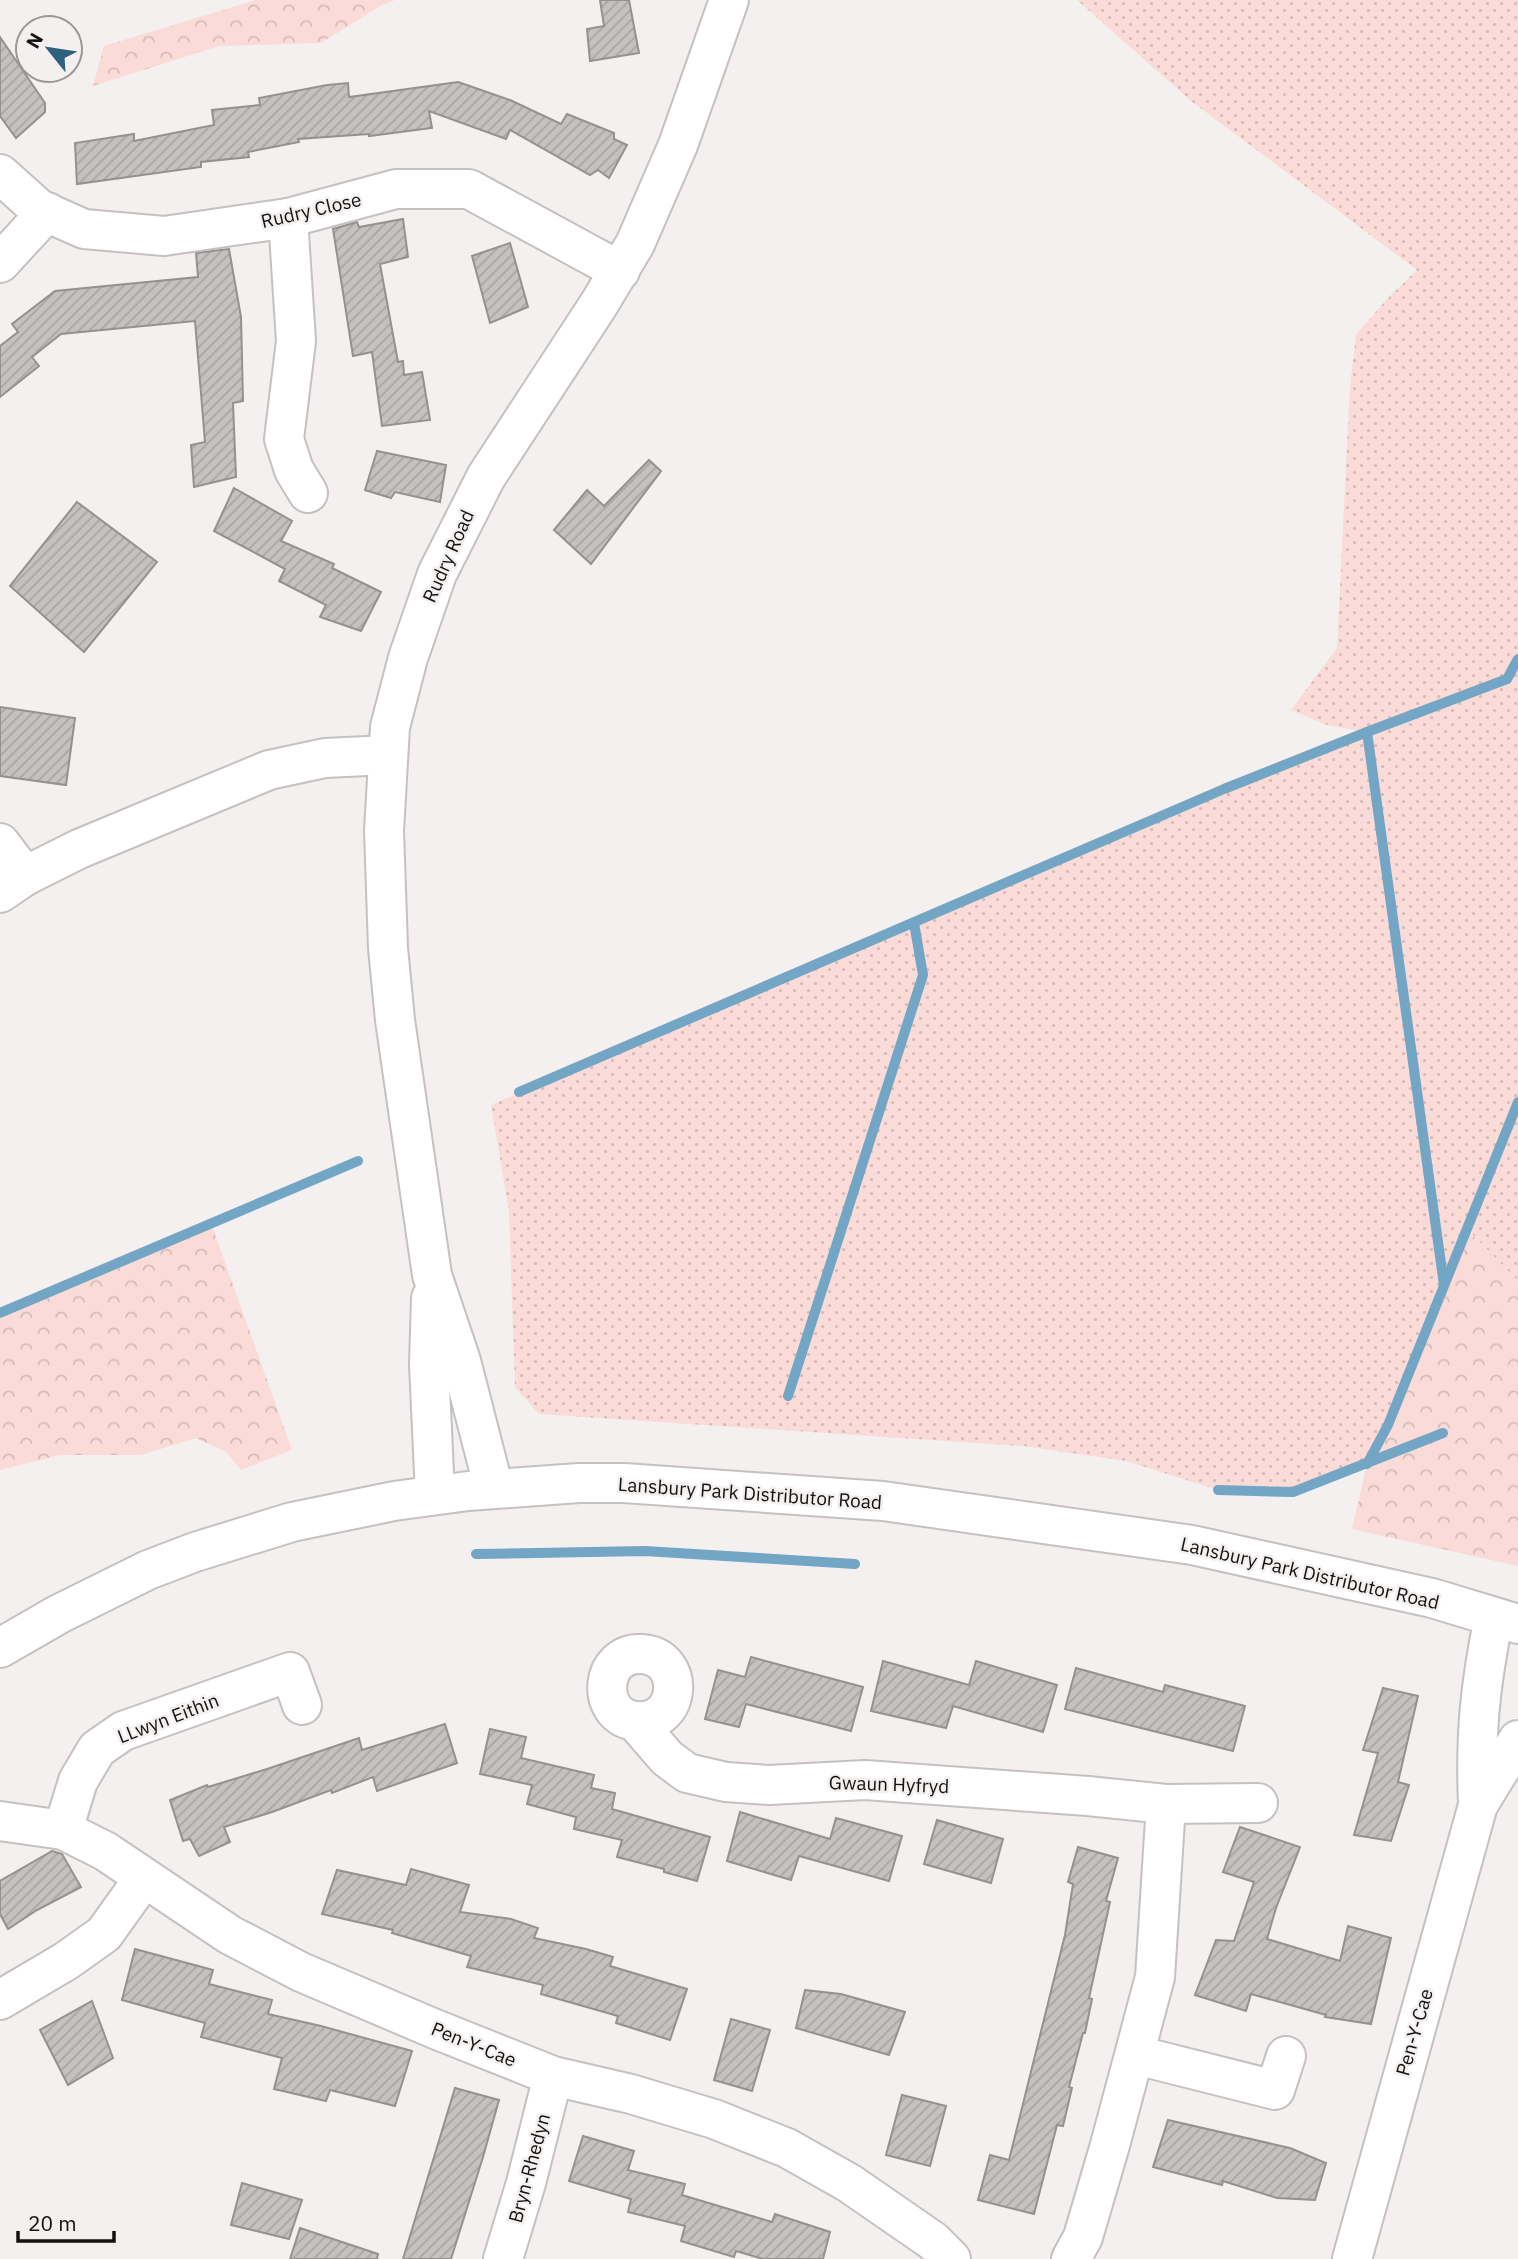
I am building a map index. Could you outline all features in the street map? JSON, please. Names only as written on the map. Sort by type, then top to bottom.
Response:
[{"type":"street","name":"Rudry Road","points":[[432,1275],[394,1020],[388,947],[384,831],[390,727],[414,638],[437,574],[486,477],[635,244],[678,145],[729,0]]},
{"type":"street","name":"Rudry Close","points":[[0,174],[39,209],[84,229],[164,236],[288,218],[396,190],[469,189],[620,271]]},
{"type":"street","points":[[0,263],[47,212]]},
{"type":"street","points":[[288,218],[296,341],[284,439],[294,470],[308,493]]},
{"type":"street","points":[[0,843],[12,884],[79,849],[269,770],[325,758],[387,755]]},
{"type":"street","points":[[432,1275],[461,1361],[494,1489]]},
{"type":"street","points":[[432,1275],[429,1364],[435,1495]]},
{"type":"street","name":"Lansbury Park Distributor Road","points":[[0,1648],[59,1614],[148,1570],[195,1552],[292,1522],[435,1495],[579,1483],[624,1483],[883,1501],[1192,1545],[1432,1598],[1506,1620]]},
{"type":"street","name":"Pen-Y-Cae","points":[[1478,1805],[1478,1709],[1506,1620]]},
{"type":"street","name":"LLwyn Eithin","points":[[63,1830],[78,1781],[97,1749],[123,1731],[290,1672],[302,1705]]},
{"type":"street","name":"Gwaun Hyfryd","points":[[635,1721],[667,1758],[687,1773],[726,1782],[769,1785],[865,1780],[1166,1804],[1258,1802]]},
{"type":"street","name":"Pen-Y-Cae","points":[[1352,2259],[1478,1805],[1518,1740]]},
{"type":"street","points":[[1071,2259],[1083,2237],[1136,2054],[1155,1977],[1166,1804]]},
{"type":"street","name":"Pen-Y-Cae","points":[[0,1821],[63,1830],[105,1851],[230,1935],[301,1972],[553,2076],[631,2094],[714,2119],[787,2148],[849,2183],[933,2241],[951,2259]]},
{"type":"street","points":[[0,2000],[66,1961],[104,1934],[144,1878]]},
{"type":"street","points":[[1136,2054],[1275,2090],[1286,2056]]},
{"type":"street","name":"Bryn-Rhedyn","points":[[503,2259],[526,2183],[553,2076]]},
{"type":"green space","points":[[256,0],[395,0],[382,5],[321,43],[219,46],[93,86],[104,46]]},
{"type":"green space","points":[[1077,0],[1518,0],[1518,1281],[1468,1230],[1388,1425],[1367,1464],[1293,1492],[1218,1490],[1126,1461],[1023,1446],[539,1414],[515,1387],[509,1211],[491,1105],[1224,789],[1365,732],[1327,725],[1291,710],[1337,648],[1350,386],[1356,335],[1417,270],[1191,101]]},
{"type":"green space","points":[[211,1223],[292,1450],[241,1470],[226,1452],[196,1438],[141,1455],[60,1455],[0,1470],[0,1313]]},
{"type":"green space","points":[[1467,1230],[1518,1281],[1518,1566],[1352,1529],[1367,1464],[1388,1425]]},
{"type":"building","points":[[600,0],[629,0],[639,53],[590,61],[587,29],[604,26]]},
{"type":"building","points":[[0,37],[14,58],[14,84],[32,84],[45,103],[45,112],[16,138],[0,116]]},
{"type":"building","points":[[458,82],[510,100],[561,124],[567,114],[614,133],[614,139],[627,145],[609,178],[598,170],[590,175],[510,130],[506,139],[429,111],[432,128],[369,136],[298,139],[299,142],[248,152],[249,157],[201,162],[201,167],[77,184],[75,143],[134,134],[134,141],[214,125],[212,110],[260,105],[259,98],[327,85],[348,83],[349,97]]},
{"type":"building","points":[[403,219],[408,257],[380,264],[398,362],[403,361],[404,375],[422,372],[430,420],[382,426],[372,352],[353,356],[333,229],[357,222],[359,227]]},
{"type":"building","points":[[510,243],[528,307],[490,323],[472,256]]},
{"type":"building","points":[[229,249],[241,317],[243,401],[233,403],[236,477],[194,487],[191,445],[205,442],[195,321],[61,334],[32,357],[39,366],[0,397],[0,346],[18,332],[12,324],[55,291],[198,277],[196,253]]},
{"type":"building","points":[[377,451],[446,465],[440,502],[395,492],[391,498],[365,490]]},
{"type":"building","points":[[649,460],[661,471],[591,564],[554,530],[587,490],[604,506]]},
{"type":"building","points":[[234,488],[292,521],[281,541],[334,564],[332,568],[381,592],[361,631],[320,617],[326,605],[279,581],[285,569],[214,531]]},
{"type":"building","points":[[77,502],[157,562],[84,652],[10,586]]},
{"type":"building","points":[[0,707],[75,718],[66,785],[0,776]]},
{"type":"building","points":[[751,1657],[863,1687],[851,1731],[746,1704],[739,1727],[705,1719],[718,1670],[745,1677]]},
{"type":"building","points":[[883,1661],[969,1685],[976,1661],[1057,1685],[1043,1732],[953,1706],[946,1728],[871,1711]]},
{"type":"building","points":[[1076,1668],[1163,1692],[1165,1685],[1245,1706],[1233,1751],[1065,1709]]},
{"type":"building","points":[[1383,1688],[1418,1696],[1398,1782],[1409,1785],[1391,1841],[1354,1835],[1378,1753],[1363,1750]]},
{"type":"building","points":[[445,1724],[457,1763],[377,1791],[373,1777],[332,1793],[331,1790],[224,1827],[230,1842],[199,1856],[190,1839],[183,1841],[170,1800],[207,1785],[208,1787],[267,1769],[359,1738],[362,1750]]},
{"type":"building","points":[[490,1729],[526,1737],[521,1758],[594,1775],[591,1788],[615,1793],[612,1809],[710,1837],[697,1881],[617,1857],[622,1840],[574,1829],[576,1817],[527,1804],[532,1785],[480,1774]]},
{"type":"building","points":[[740,1812],[830,1839],[836,1818],[902,1836],[889,1881],[799,1856],[791,1880],[727,1861]]},
{"type":"building","points":[[937,1820],[1003,1839],[991,1883],[924,1864]]},
{"type":"building","points":[[1240,1827],[1300,1847],[1267,1939],[1340,1961],[1348,1926],[1391,1938],[1371,2024],[1325,2017],[1326,2015],[1251,1994],[1246,2011],[1195,1995],[1216,1940],[1234,1941],[1254,1882],[1223,1872]]},
{"type":"building","points":[[1078,1847],[1118,1858],[1106,1901],[1110,1902],[1089,1998],[1092,1999],[1085,2033],[1069,2087],[1072,2088],[1063,2126],[1057,2125],[1034,2214],[978,2200],[990,2155],[1009,2160],[1065,1935],[1073,1884],[1068,1882]]},
{"type":"building","points":[[52,1851],[62,1854],[81,1887],[8,1929],[0,1914],[0,1881]]},
{"type":"building","points":[[411,1869],[469,1885],[460,1912],[511,1919],[538,1928],[534,1938],[613,1957],[610,1966],[687,1989],[670,2040],[616,2023],[618,2016],[541,1994],[543,1985],[467,1967],[471,1956],[392,1933],[393,1930],[322,1914],[337,1870],[406,1885]]},
{"type":"building","points":[[135,1949],[213,1970],[209,1984],[272,2000],[268,2014],[412,2051],[395,2106],[330,2090],[326,2101],[274,2089],[282,2058],[201,2037],[205,2023],[122,2000]]},
{"type":"building","points":[[805,1990],[841,1994],[905,2012],[889,2055],[796,2028]]},
{"type":"building","points":[[92,2001],[113,2058],[68,2085],[40,2030]]},
{"type":"building","points":[[731,2019],[770,2030],[752,2091],[714,2080]]},
{"type":"building","points":[[455,2088],[499,2100],[483,2157],[451,2259],[403,2259]]},
{"type":"building","points":[[902,2095],[946,2106],[930,2166],[886,2155]]},
{"type":"building","points":[[1168,2120],[1290,2148],[1326,2163],[1315,2200],[1277,2198],[1223,2181],[1222,2185],[1153,2167]]},
{"type":"building","points":[[583,2136],[634,2151],[628,2170],[685,2184],[682,2195],[772,2222],[775,2214],[830,2232],[823,2259],[763,2259],[736,2251],[734,2257],[681,2241],[685,2226],[628,2212],[631,2199],[569,2181]]},
{"type":"building","points":[[242,2183],[302,2200],[289,2239],[231,2225]]},
{"type":"building","points":[[300,2228],[378,2254],[377,2259],[290,2259]]},
{"type":"waterway","points":[[519,1092],[1224,789],[1507,679],[1518,659]]},
{"type":"waterway","points":[[1367,732],[1444,1285]]},
{"type":"waterway","points":[[788,1396],[923,975],[914,923]]},
{"type":"waterway","points":[[1367,1464],[1388,1425],[1518,1102]]},
{"type":"waterway","points":[[0,1313],[358,1161]]},
{"type":"waterway","points":[[1218,1490],[1293,1492],[1443,1433]]},
{"type":"waterway","points":[[476,1554],[645,1551],[855,1564]]}]
